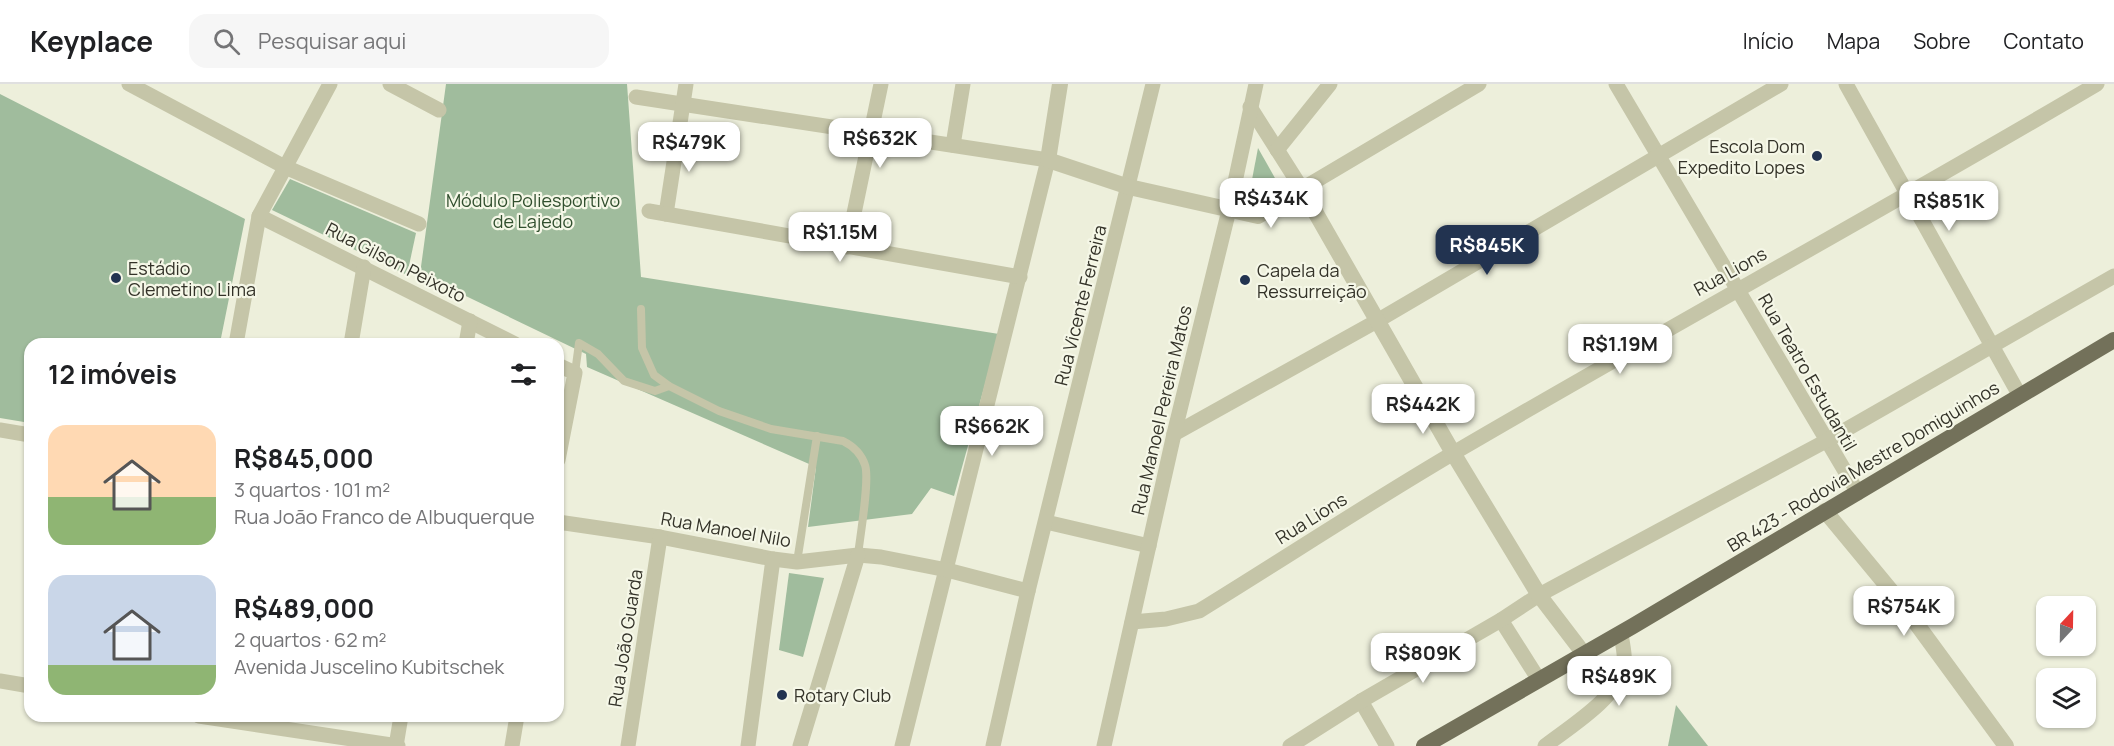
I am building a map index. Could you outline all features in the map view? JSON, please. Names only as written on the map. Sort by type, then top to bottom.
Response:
[{"type":"main road","name":"BR 423 - Rodovia Mestre Domiguinhos","points":[[1434,744],[2114,340]]},
{"type":"street","points":[[129,84],[285,167],[419,224]]},
{"type":"street","points":[[237,338],[259,216],[330,84]]},
{"type":"street","points":[[390,84],[439,110]]},
{"type":"street","points":[[666,214],[686,84]]},
{"type":"street","points":[[847,247],[881,84]]},
{"type":"street","points":[[953,145],[963,84]]},
{"type":"street","points":[[902,746],[1048,160],[1060,84]]},
{"type":"street","name":"Rua Vicente Ferreira","points":[[993,746],[1028,591],[1153,84]]},
{"type":"street","name":"Rua Manoel Pereira Matos","points":[[1104,746],[1174,434],[1229,210],[1256,84]]},
{"type":"street","points":[[1276,150],[1330,84]]},
{"type":"street","points":[[636,97],[1048,160],[1129,187],[1258,216],[1479,84]]},
{"type":"street","name":"Rua Teatro Estudantil","points":[[1616,84],[1858,493]]},
{"type":"street","points":[[1174,434],[1377,321],[1781,84]]},
{"type":"street","points":[[1846,84],[2020,396]]},
{"type":"street","name":"Rua Lions","points":[[1132,622],[1166,619],[1199,611],[1454,453],[1737,289],[1909,194],[2097,84]]},
{"type":"street","points":[[1250,107],[1302,189],[1454,453],[1539,595],[1584,654]]},
{"type":"street","points":[[650,211],[1020,277]]},
{"type":"street","name":"Rua Gilson Peixoto","points":[[259,216],[503,338]]},
{"type":"street","points":[[352,338],[364,267]]},
{"type":"street","points":[[1290,746],[1539,595],[1826,441],[2114,276]]},
{"type":"street","points":[[467,338],[470,321]]},
{"type":"street","points":[[564,368],[575,373],[564,429]]},
{"type":"street","points":[[0,430],[24,434]]},
{"type":"street","points":[[1825,511],[1902,604],[2006,746]]},
{"type":"street","points":[[1046,522],[1149,546]]},
{"type":"street","name":"Rua Manoel Nilo","points":[[564,523],[660,537],[796,562],[858,555],[880,557],[947,570],[1028,591]]},
{"type":"street","name":"Rua João Guarda","points":[[628,746],[660,537]]},
{"type":"street","points":[[800,746],[858,555]]},
{"type":"street","points":[[748,746],[773,559]]},
{"type":"street","points":[[1501,620],[1539,680]]},
{"type":"street","points":[[1545,746],[1609,694],[1621,677],[1625,665],[1627,630]]},
{"type":"street","points":[[0,681],[24,685]]},
{"type":"street","points":[[1361,701],[1387,746]]},
{"type":"street","points":[[288,722],[397,746],[400,722]]},
{"type":"street","points":[[512,746],[516,722]]},
{"type":"lane","points":[[642,309],[642,348],[654,375],[669,386],[719,411],[771,429],[843,441],[860,454],[867,471],[858,555]]},
{"type":"lane","points":[[575,373],[579,344],[598,354],[624,381],[655,391],[669,386]]},
{"type":"lane","points":[[796,562],[817,436]]},
{"type":"green space","name":"Módulo Poliesportivo de Lajedo","points":[[446,84],[627,84],[641,277],[999,334],[954,496],[931,488],[912,514],[808,527],[816,467],[587,367],[586,354],[564,343],[564,338],[553,338],[420,274]]},
{"type":"green space","name":"Estádio Clemetino Lima","points":[[0,94],[245,219],[221,338],[24,338],[24,422],[0,418]]},
{"type":"green space","points":[[1258,148],[1280,187],[1247,206]]},
{"type":"green space","points":[[290,179],[416,233],[407,275],[272,210]]},
{"type":"green space","points":[[789,573],[824,578],[803,657],[779,650]]},
{"type":"green space","points":[[1676,705],[1708,746],[1668,746]]},
{"type":"place","name":"Escola Dom Expedito Lopes","points":[[1817,156]]},
{"type":"place","name":"Estádio Clemetino Lima","points":[[116,278]]},
{"type":"place","name":"Capela da Ressurreição","points":[[1245,280]]},
{"type":"place","name":"Rotary Club","points":[[782,695]]}]
